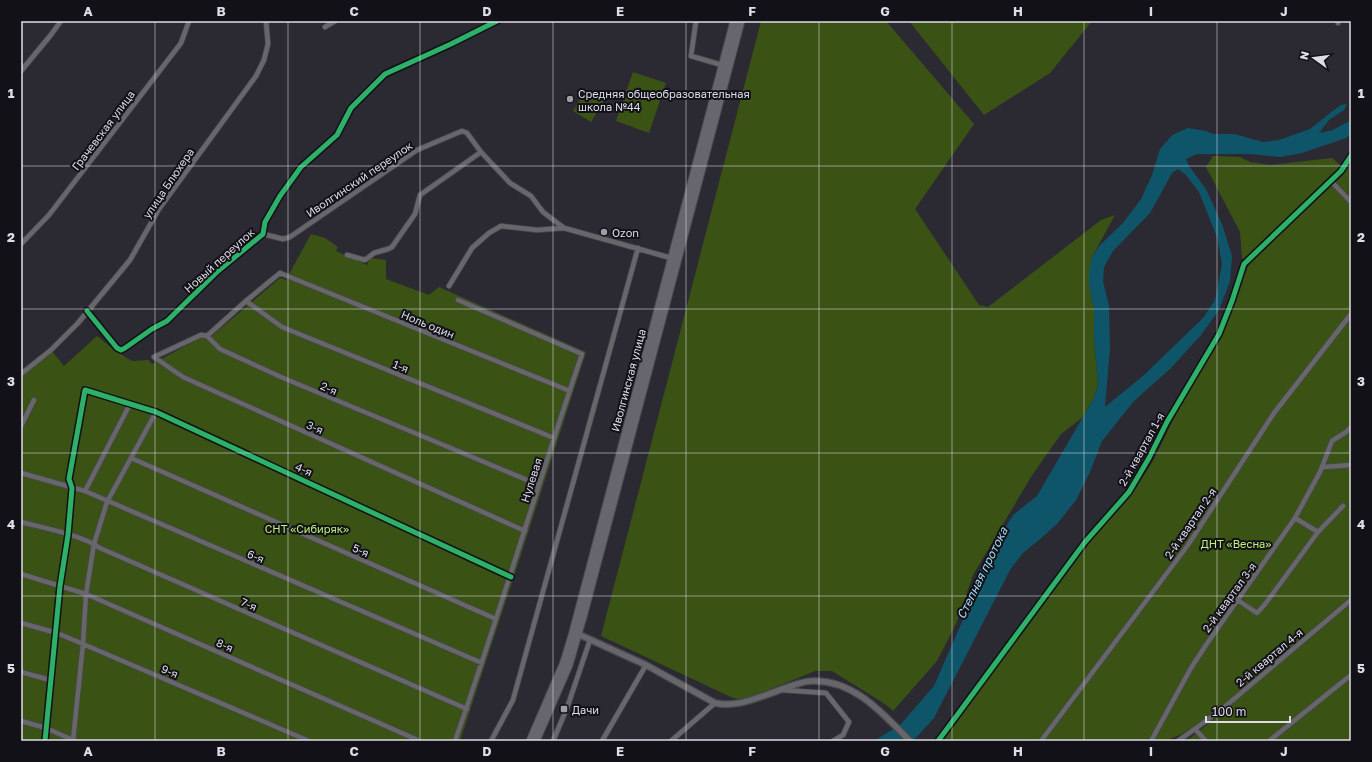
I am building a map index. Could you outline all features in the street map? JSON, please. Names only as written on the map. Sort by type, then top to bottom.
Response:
[{"type":"main road","name":"Иволгинская улица","points":[[530,741],[564,662],[573,632],[734,21]]},
{"type":"main road","name":"Иволгинская улица","points":[[536,741],[569,664],[578,634],[741,21]]},
{"type":"street","points":[[21,71],[61,21]]},
{"type":"street","name":"Грачевская улица","points":[[21,244],[49,215],[181,43],[189,21]]},
{"type":"street","name":"улица Блюхера","points":[[21,374],[51,350],[78,323],[130,260],[158,209],[256,76],[264,60],[268,44],[266,21]]},
{"type":"street","points":[[325,28],[335,21]]},
{"type":"street","name":"Новый переулок","points":[[87,311],[117,348],[121,350],[152,329],[167,321],[218,271],[263,234],[265,222],[280,196],[301,167],[338,135],[351,108],[385,74],[497,21]]},
{"type":"street","points":[[696,21],[691,56],[722,65]]},
{"type":"street","name":"Иволгинский переулок","points":[[263,234],[283,239],[290,237],[417,150],[462,131],[467,133],[481,152],[510,183],[531,196],[543,212],[564,228]]},
{"type":"street","points":[[347,255],[365,260],[374,253],[392,247],[415,214],[420,195],[481,152]]},
{"type":"street","name":"2-й квартал 1-я","points":[[938,741],[1085,542],[1129,492],[1149,458],[1167,422],[1219,334],[1244,264],[1341,171],[1351,156]]},
{"type":"street","points":[[1331,181],[1351,202]]},
{"type":"street","name":"Иволгинский переулок","points":[[449,286],[472,248],[489,233],[501,226],[537,230],[564,228],[672,258]]},
{"type":"street","points":[[491,741],[514,700],[638,248]]},
{"type":"street","name":"Ноль один","points":[[246,301],[280,273],[570,391]]},
{"type":"street","name":"Нулевая","points":[[456,741],[511,577],[539,485],[582,354],[458,300]]},
{"type":"street","points":[[207,336],[246,301]]},
{"type":"street","name":"1-я","points":[[246,301],[282,327],[554,438]]},
{"type":"street","name":"2-й квартал 2-я","points":[[1041,741],[1188,545],[1274,413],[1351,314]]},
{"type":"street","name":"3-я","points":[[207,336],[201,335],[154,356],[183,377],[525,531]]},
{"type":"street","name":"2-я","points":[[207,336],[220,349],[281,377],[539,485]]},
{"type":"street","name":"4-я","points":[[72,488],[69,479],[85,390],[156,412],[511,577]]},
{"type":"street","points":[[21,426],[34,400]]},
{"type":"street","points":[[85,491],[130,404]]},
{"type":"street","points":[[21,721],[46,728],[74,741],[86,594],[94,544],[108,502],[156,412]]},
{"type":"street","name":"2-й квартал 3-я","points":[[1151,741],[1191,668],[1295,518],[1320,472],[1332,441],[1351,427]]},
{"type":"street","name":"5-я","points":[[131,458],[496,619]]},
{"type":"street","points":[[1324,467],[1351,465]]},
{"type":"street","name":"6-я","points":[[21,472],[85,491],[482,663]]},
{"type":"street","points":[[44,741],[72,488]]},
{"type":"street","name":"2-й квартал 3-я","points":[[1238,601],[1257,613],[1318,532],[1343,506]]},
{"type":"street","points":[[1295,518],[1318,532]]},
{"type":"street","name":"7-я","points":[[21,522],[94,544],[107,552],[467,709]]},
{"type":"street","name":"8-я","points":[[21,574],[86,594],[420,741]]},
{"type":"street","name":"2-й квартал 4-я","points":[[1178,741],[1221,710],[1351,600]]},
{"type":"street","name":"9-я","points":[[21,622],[56,633],[83,644],[309,741]]},
{"type":"street","points":[[578,634],[646,665],[715,703],[723,705],[735,704],[811,680],[843,686],[871,702],[910,741]]},
{"type":"street","points":[[553,741],[567,708],[590,640]]},
{"type":"street","points":[[602,741],[646,665]]},
{"type":"street","points":[[21,672],[50,680]]},
{"type":"street","points":[[1269,741],[1351,675]]},
{"type":"street","points":[[782,690],[826,692],[850,722],[842,735],[833,741]]},
{"type":"street","points":[[671,741],[715,703]]},
{"type":"street","points":[[1195,729],[1206,741]]},
{"type":"green space","points":[[761,21],[886,21],[974,124],[915,209],[979,305],[988,307],[1101,220],[1115,215],[1092,257],[1089,285],[1094,309],[1094,336],[1098,385],[1094,398],[1082,418],[1061,434],[1031,477],[973,575],[956,624],[937,661],[893,711],[885,704],[832,671],[815,671],[744,700],[733,698],[601,636]]},
{"type":"green space","points":[[909,21],[1092,21],[1050,73],[984,115]]},
{"type":"green space","points":[[633,72],[666,83],[649,133],[616,121]]},
{"type":"green space","points":[[586,89],[604,101],[591,122],[573,111]]},
{"type":"green space","name":"ДНТ «Весна»","points":[[1213,156],[1240,157],[1250,162],[1270,165],[1332,158],[1345,169],[1351,161],[1351,596],[1220,708],[1182,734],[1165,741],[941,741],[1088,543],[1128,499],[1152,463],[1177,412],[1216,346],[1235,304],[1250,263],[1242,258],[1240,232],[1206,167]]},
{"type":"green space","name":"СНТ «Сибиряк»","points":[[311,234],[325,238],[338,247],[336,251],[367,265],[370,258],[386,260],[386,279],[429,295],[439,287],[586,352],[460,741],[21,741],[21,373],[51,350],[64,366],[97,336],[117,352],[132,361],[148,360],[152,364],[202,337],[207,340],[280,278],[286,280]]},
{"type":"green space","points":[[1351,604],[1351,741],[1186,741],[1203,728]]},
{"type":"water","name":"Степная протока","points":[[1347,104],[1344,110],[1329,120],[1319,133],[1333,130],[1351,120],[1351,134],[1346,138],[1302,153],[1280,157],[1251,154],[1197,154],[1186,159],[1189,166],[1206,189],[1222,224],[1232,256],[1230,281],[1219,310],[1201,335],[1171,368],[1134,401],[1102,441],[1090,472],[1076,500],[1057,524],[1023,553],[1010,570],[934,718],[913,741],[874,741],[901,724],[934,686],[965,615],[981,567],[1013,515],[1037,496],[1094,398],[1098,385],[1094,336],[1094,309],[1089,285],[1089,272],[1092,257],[1099,246],[1123,223],[1141,199],[1152,175],[1160,149],[1172,135],[1188,128],[1206,131],[1213,134],[1234,134],[1263,142],[1279,140],[1310,129],[1341,105]],"holes":[[[1178,169],[1185,174],[1199,192],[1217,237],[1222,264],[1215,300],[1203,318],[1144,375],[1105,407],[1110,348],[1109,306],[1103,281],[1104,267],[1113,251],[1150,213],[1172,173]]]},
{"type":"cycle path","points":[[87,311],[117,348],[121,350],[152,329],[167,321],[218,271],[263,234],[265,222],[280,196],[301,167],[337,135],[351,108],[385,74],[497,21]]},
{"type":"cycle path","points":[[938,741],[1085,542],[1129,492],[1149,458],[1167,422],[1219,334],[1244,264],[1341,171],[1351,156]]},
{"type":"cycle path","points":[[45,741],[60,586],[68,535],[72,488],[69,479],[85,390],[156,412],[511,577]]},
{"type":"place","name":"Средняя общеобразовательная школа №44","points":[[570,99]]},
{"type":"place","name":"Ozon","points":[[604,232]]},
{"type":"place","name":"Дачи","points":[[564,709]]}]
